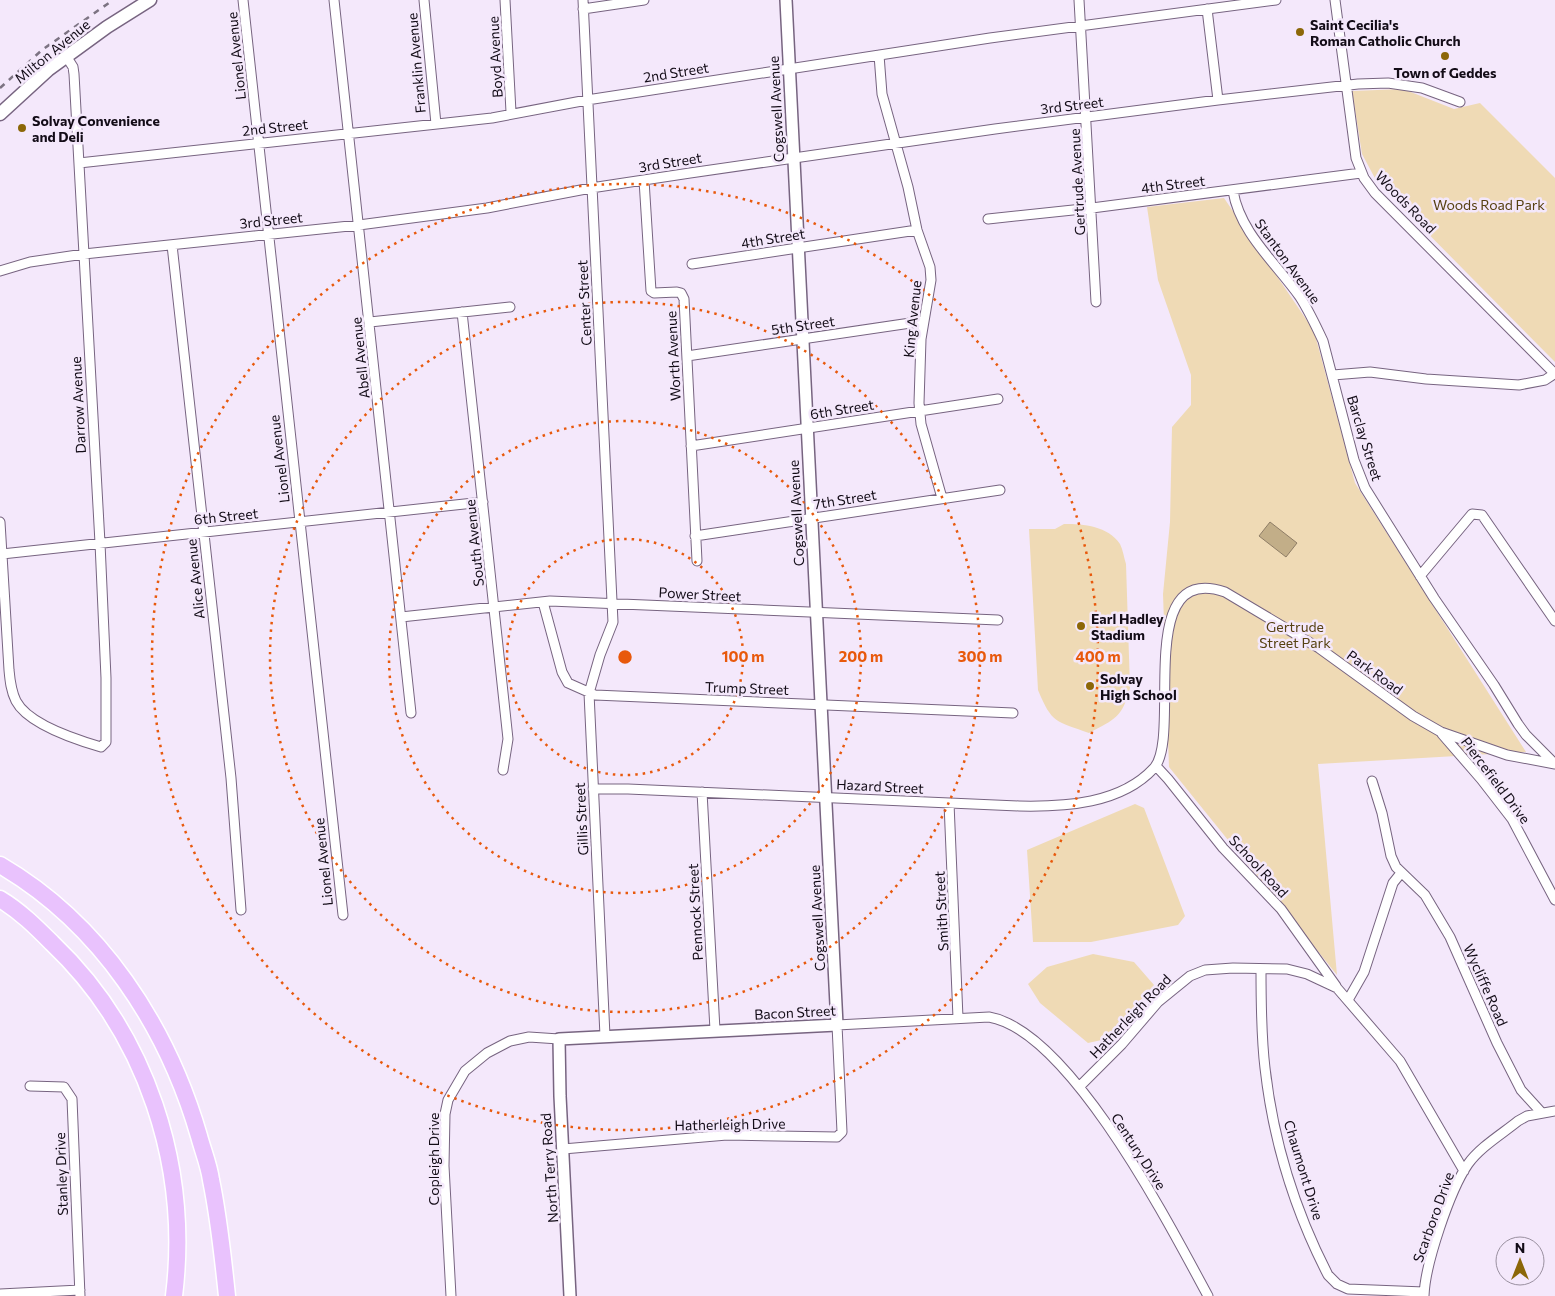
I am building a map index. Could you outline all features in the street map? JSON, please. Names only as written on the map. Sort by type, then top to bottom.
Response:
[{"type":"highway","points":[[0,865],[36,889],[89,937],[110,960],[148,1016],[168,1054],[192,1111],[211,1178],[227,1296]]},
{"type":"highway","points":[[0,899],[28,919],[92,988],[114,1018],[133,1052],[152,1095],[168,1148],[174,1190],[177,1232],[174,1296]]},
{"type":"main road","name":"Milton Avenue","points":[[0,114],[66,56],[150,0]]},
{"type":"street","name":"Lionel Avenue","points":[[243,0],[343,915]]},
{"type":"street","name":"Abell Avenue","points":[[334,0],[412,713]]},
{"type":"street","name":"Franklin Avenue","points":[[424,0],[436,124]]},
{"type":"street","name":"Boyd Avenue","points":[[505,0],[511,112]]},
{"type":"street","points":[[583,5],[644,0]]},
{"type":"street","name":"Cogswell Avenue","points":[[786,0],[837,1025]]},
{"type":"street","name":"Gertrude Avenue","points":[[1079,0],[1088,118],[1096,302]]},
{"type":"street","name":"2nd Street","points":[[79,163],[492,118],[511,112],[990,38],[1276,0]]},
{"type":"street","name":"Woods Road","points":[[1335,0],[1356,158],[1361,173],[1376,193],[1554,374]]},
{"type":"street","name":"Center Street","points":[[583,5],[612,605]]},
{"type":"street","points":[[1207,9],[1218,100]]},
{"type":"street","name":"King Avenue","points":[[879,55],[882,94],[918,230],[930,267],[931,280],[921,339],[919,411],[942,498]]},
{"type":"street","name":"Darrow Avenue","points":[[2,554],[11,690],[16,702],[42,724],[97,746],[104,746],[106,742],[106,678],[100,543],[74,74],[66,56]]},
{"type":"street","name":"3rd Street","points":[[0,271],[30,262],[84,254],[359,225],[520,203],[591,188],[794,158],[1218,100],[1346,85],[1388,83],[1409,86],[1460,102]]},
{"type":"street","name":"4th Street","points":[[988,219],[1092,208],[1361,173]]},
{"type":"street","name":"Worth Avenue","points":[[644,180],[651,291],[654,293],[680,293],[684,299],[697,561]]},
{"type":"street","name":"Stanton Avenue","points":[[1233,190],[1236,206],[1246,227],[1300,298],[1315,323],[1333,375]]},
{"type":"street","name":"4th Street","points":[[692,264],[918,230]]},
{"type":"street","name":"Alice Avenue","points":[[172,245],[231,778],[242,910]]},
{"type":"street","points":[[370,322],[510,307]]},
{"type":"street","name":"South Avenue","points":[[462,312],[508,739],[503,770]]},
{"type":"street","name":"5th Street","points":[[686,356],[924,321]]},
{"type":"street","points":[[1333,375],[1370,372],[1426,379],[1519,385],[1545,380],[1554,374]]},
{"type":"street","name":"Barclay Street","points":[[1333,375],[1354,460],[1365,488],[1420,576],[1526,735],[1555,764]]},
{"type":"street","name":"6th Street","points":[[691,446],[998,399]]},
{"type":"street","name":"7th Street","points":[[696,536],[1000,490]]},
{"type":"street","name":"6th Street","points":[[2,554],[483,502]]},
{"type":"street","points":[[1420,576],[1472,514],[1477,513],[1482,515],[1555,622]]},
{"type":"street","points":[[0,522],[2,554]]},
{"type":"street","name":"Park Road","points":[[1156,766],[1162,744],[1167,642],[1172,613],[1179,602],[1191,592],[1208,588],[1225,592],[1319,648],[1413,716],[1440,732],[1507,755],[1555,764]]},
{"type":"street","name":"Power Street","points":[[401,617],[544,602],[998,620]]},
{"type":"street","name":"Trump Street","points":[[544,602],[562,672],[568,682],[589,693],[608,696],[1013,713]]},
{"type":"street","name":"Gillis Street","points":[[605,1036],[589,693],[600,655],[613,622],[612,605]]},
{"type":"street","name":"Piercefield Drive","points":[[1440,732],[1481,779],[1512,819],[1555,900]]},
{"type":"street","name":"Hazard Street","points":[[593,789],[1048,806],[1094,801],[1134,784],[1156,766]]},
{"type":"street","name":"School Road","points":[[1156,766],[1223,848],[1281,909],[1337,988]]},
{"type":"street","name":"Wycliffe Road","points":[[1372,781],[1382,813],[1391,856],[1401,873],[1425,895],[1445,929],[1497,1043],[1521,1090],[1541,1112]]},
{"type":"street","name":"Pennock Street","points":[[702,792],[715,1030]]},
{"type":"street","name":"Smith Street","points":[[949,803],[958,1018]]},
{"type":"street","points":[[1348,1000],[1364,972],[1393,882],[1401,873]]},
{"type":"street","name":"Chaumont Drive","points":[[1260,968],[1264,1067],[1274,1124],[1296,1200],[1319,1257],[1328,1274],[1337,1284],[1348,1289],[1424,1294]]},
{"type":"street","name":"Hatherleigh Road","points":[[1079,1087],[1180,982],[1190,976],[1214,969],[1287,969],[1306,974],[1337,988],[1348,1000],[1400,1060],[1464,1171]]},
{"type":"street","name":"Bacon Street","points":[[559,1039],[990,1017],[1002,1019],[1028,1035]]},
{"type":"street","name":"Hatherleigh Drive","points":[[564,1149],[727,1135],[837,1137],[842,1132],[837,1025]]},
{"type":"street","name":"Century Drive","points":[[1028,1035],[1053,1058],[1079,1087],[1125,1151],[1208,1296]]},
{"type":"street","name":"Copleigh Drive","points":[[451,1296],[444,1166],[445,1114],[448,1100],[465,1071],[487,1053],[510,1041],[529,1037],[559,1039]]},
{"type":"street","name":"North Terry Road","points":[[559,1039],[570,1296]]},
{"type":"street","name":"Stanley Drive","points":[[30,1086],[64,1088],[69,1092],[72,1099],[80,1293]]},
{"type":"street","name":"Scarboro Drive","points":[[1424,1294],[1428,1269],[1437,1237],[1464,1171],[1477,1154],[1518,1121],[1541,1112],[1555,1111]]},
{"type":"street","points":[[0,1294],[80,1293]]},
{"type":"green space","name":"Woods Road Park","points":[[1403,89],[1454,109],[1480,103],[1555,178],[1555,362],[1377,182],[1362,154],[1352,91]]},
{"type":"green space","name":"Gertrude Street Park","points":[[1224,198],[1314,331],[1355,483],[1526,752],[1318,764],[1337,975],[1169,767],[1163,594],[1170,522],[1172,427],[1191,405],[1191,375],[1158,280],[1147,207]]},
{"type":"green space","name":"Earl Hadley Stadium","points":[[1064,524],[1095,527],[1109,533],[1120,544],[1126,564],[1130,688],[1120,712],[1111,721],[1089,733],[1056,720],[1047,709],[1038,690],[1029,529],[1055,529]]},
{"type":"green space","points":[[1135,804],[1144,808],[1185,916],[1178,925],[1091,942],[1033,942],[1027,850]]},
{"type":"green space","points":[[1093,954],[1134,962],[1154,985],[1106,1039],[1088,1043],[1040,1003],[1028,984],[1047,967]]},
{"type":"shaded area","points":[[1270,522],[1297,543],[1286,557],[1259,536]]},
{"type":"railway","points":[[0,88],[42,50],[113,0]]},
{"type":"place","name":"Saint Cecilia's Roman Catholic Church","points":[[1300,32]]},
{"type":"place","name":"Town of Geddes","points":[[1445,56]]},
{"type":"place","name":"Solvay Convenience and Deli","points":[[22,128]]},
{"type":"place","name":"Earl Hadley Stadium","points":[[1081,626]]},
{"type":"place","name":"Solvay High School","points":[[1090,686]]}]
